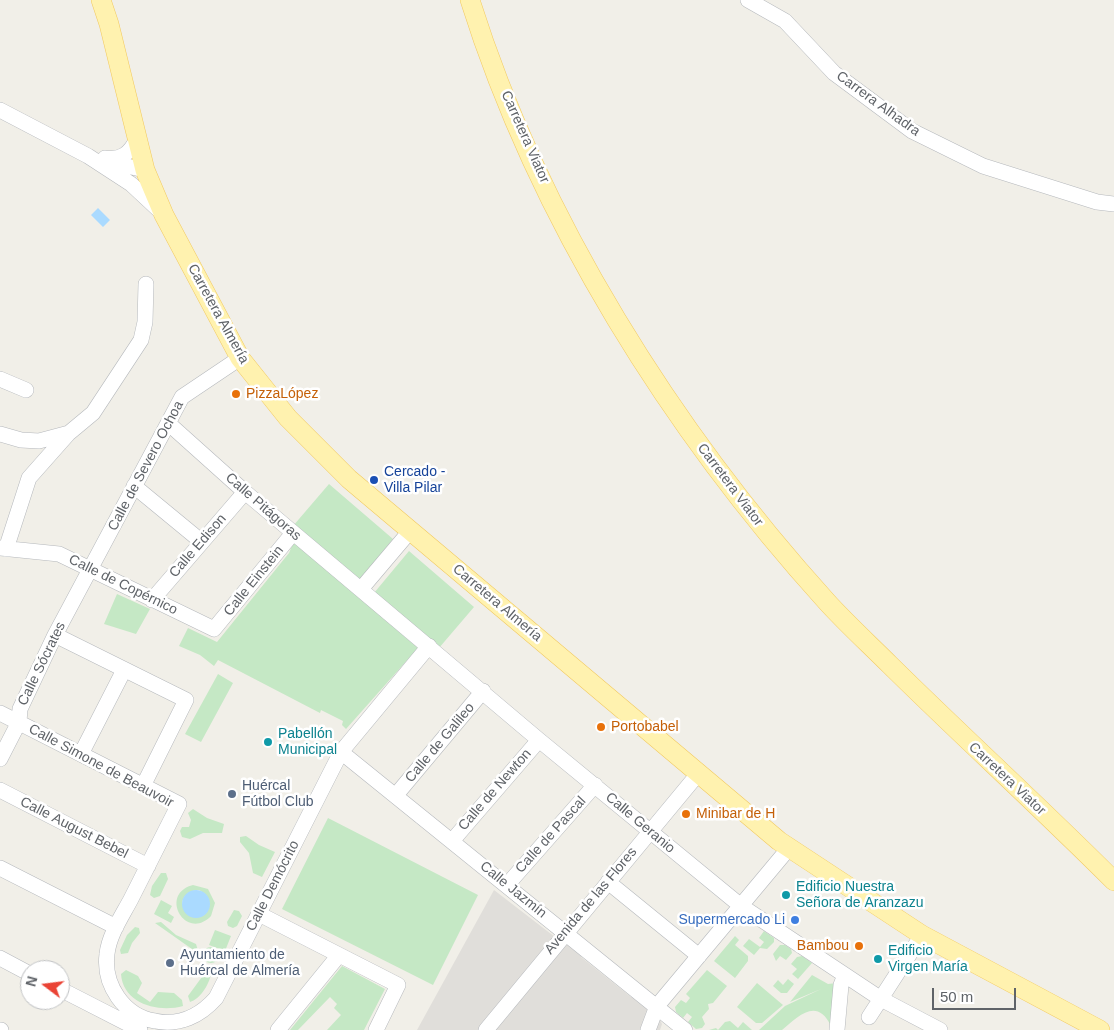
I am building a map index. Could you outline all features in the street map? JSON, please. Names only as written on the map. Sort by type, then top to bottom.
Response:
[{"type":"main road","name":"Carretera Almería","points":[[101,0],[109,24],[146,173],[164,215],[240,358],[294,425],[349,479],[698,774],[789,848],[922,936],[1100,1030]]},
{"type":"main road","name":"Carretera Viator","points":[[470,0],[501,85],[524,140],[593,280],[692,434],[751,515],[829,604],[971,746],[1114,881]]},
{"type":"street","name":"Carrera Alhadra","points":[[748,0],[785,21],[834,73],[912,131],[983,166],[1097,202],[1114,204]]},
{"type":"street","points":[[0,110],[88,156],[131,184],[164,215]]},
{"type":"street","points":[[88,156],[110,159],[124,156],[131,150],[137,139]]},
{"type":"street","points":[[88,156],[146,173]]},
{"type":"street","points":[[116,175],[136,178],[146,173]]},
{"type":"street","points":[[3,548],[29,478],[69,433],[93,413],[141,340],[145,322],[146,284]]},
{"type":"street","name":"Calle de Severo Ochoa","points":[[90,571],[182,397],[240,358]]},
{"type":"street","points":[[0,379],[26,390]]},
{"type":"street","name":"Calle Pitágoras","points":[[168,423],[245,492],[361,588]]},
{"type":"street","points":[[0,434],[21,440],[40,441],[69,433]]},
{"type":"street","points":[[134,486],[202,542]]},
{"type":"street","name":"Calle Edison","points":[[152,600],[245,492]]},
{"type":"street","points":[[361,588],[410,530]]},
{"type":"street","name":"Calle Einstein","points":[[214,629],[293,533]]},
{"type":"street","name":"Calle de Copérnico","points":[[3,548],[59,554],[90,571],[214,629]]},
{"type":"street","name":"Calle Sócrates","points":[[0,759],[19,722],[20,709],[54,635],[90,571]]},
{"type":"street","name":"Calle Geranio","points":[[361,588],[539,740],[741,906],[881,999],[940,1030]]},
{"type":"street","points":[[54,635],[186,700],[143,786]]},
{"type":"street","name":"Calle Demócrito","points":[[136,1026],[163,1023],[179,1025],[201,1012],[216,998],[341,752],[429,646]]},
{"type":"street","points":[[80,754],[124,670]]},
{"type":"street","name":"Calle de Galileo","points":[[396,795],[483,691]]},
{"type":"street","name":"Calle Simone de Beauvoir","points":[[0,712],[179,804],[148,866]]},
{"type":"street","name":"Calle de Newton","points":[[452,841],[539,740]]},
{"type":"street","name":"Calle Jazmín","points":[[341,752],[685,1030]]},
{"type":"street","name":"Avenida de las Flores","points":[[486,1030],[698,774]]},
{"type":"street","name":"Calle de Pascal","points":[[507,885],[595,786]]},
{"type":"street","name":"Calle August Bebel","points":[[0,790],[148,866]]},
{"type":"street","points":[[648,1030],[657,1006],[789,848]]},
{"type":"street","points":[[136,1026],[110,983],[107,973],[107,953],[116,927],[148,866]]},
{"type":"street","points":[[0,868],[116,927]]},
{"type":"street","points":[[608,882],[699,956]]},
{"type":"street","points":[[259,914],[398,985],[376,1030]]},
{"type":"street","points":[[869,1017],[922,936]]},
{"type":"street","points":[[278,1030],[339,955]]},
{"type":"street","points":[[0,958],[20,969]]},
{"type":"street","points":[[836,1030],[841,985],[845,975]]},
{"type":"street","points":[[84,1001],[95,1004],[104,1000],[110,983]]},
{"type":"street","points":[[70,994],[136,1026]]},
{"type":"shaded area","points":[[494,890],[564,944],[568,940],[584,953],[581,957],[631,997],[634,994],[658,1016],[662,1024],[660,1030],[417,1030]]},
{"type":"green space","points":[[329,484],[393,539],[360,580],[293,526]]},
{"type":"green space","points":[[294,541],[418,648],[346,729],[342,725],[343,721],[321,710],[320,713],[218,660],[214,666],[200,655],[179,646],[188,628],[217,642],[289,553]]},
{"type":"green space","points":[[409,551],[474,607],[439,648],[374,593]]},
{"type":"green space","points":[[117,594],[150,609],[136,634],[104,624]]},
{"type":"green space","points":[[218,674],[233,683],[201,742],[185,734]]},
{"type":"green space","points":[[193,809],[207,818],[224,824],[222,833],[203,833],[190,839],[182,837],[180,831],[182,827],[189,827],[191,820],[188,813]]},
{"type":"green space","points":[[328,818],[478,895],[433,985],[282,909]]},
{"type":"green space","points":[[246,836],[259,845],[275,852],[262,877],[253,873],[249,853],[240,842],[240,837]]},
{"type":"green space","points":[[161,873],[166,873],[168,879],[160,896],[154,898],[150,895],[152,886]]},
{"type":"green space","points":[[193,885],[208,889],[215,903],[211,916],[202,923],[193,923],[185,920],[177,906],[178,897],[183,890]],"holes":[[[196,890],[203,892],[209,902],[208,909],[203,916],[182,904],[185,896],[190,892]]]},
{"type":"green space","points":[[161,900],[172,906],[168,913],[174,917],[171,923],[154,914]]},
{"type":"green space","points":[[234,910],[239,911],[242,916],[237,926],[233,928],[228,926],[227,922]]},
{"type":"green space","points":[[161,922],[176,935],[196,944],[199,954],[155,923]]},
{"type":"green space","points":[[135,927],[139,928],[140,933],[132,943],[128,953],[121,954],[120,950],[127,935]]},
{"type":"green space","points":[[215,930],[231,936],[225,951],[209,945]]},
{"type":"green space","points":[[764,931],[774,938],[774,942],[767,949],[760,948],[754,955],[743,946],[749,939],[760,947],[764,942],[759,938]]},
{"type":"green space","points":[[735,936],[739,940],[735,945],[748,956],[748,961],[735,978],[714,961]]},
{"type":"green space","points":[[780,945],[785,945],[791,949],[792,953],[786,960],[780,956],[776,961],[773,954]]},
{"type":"green space","points":[[211,947],[219,955],[211,963],[203,955]]},
{"type":"green space","points":[[802,956],[812,963],[798,979],[792,974],[797,969],[791,964],[797,957]]},
{"type":"green space","points":[[342,966],[385,989],[364,1030],[327,1030],[341,1015],[334,1008],[337,1004],[330,997],[298,1030],[290,1030]]},
{"type":"green space","points":[[126,970],[138,976],[142,983],[137,993],[150,1002],[158,992],[174,993],[182,1000],[183,1006],[174,1008],[153,1007],[135,999],[128,993],[123,984],[121,974]]},
{"type":"green space","points":[[207,970],[211,974],[206,987],[201,995],[190,1002],[188,996]]},
{"type":"green space","points":[[707,970],[727,986],[713,1003],[708,1004],[709,1009],[702,1017],[705,1024],[702,1028],[696,1029],[688,1022],[692,1017],[687,1013],[683,1018],[676,1012],[675,1007],[681,1000],[686,1003],[690,998],[686,994]]},
{"type":"green space","points":[[812,975],[828,984],[837,983],[831,1026],[820,1012],[813,1011],[800,1015],[782,1030],[759,1030],[785,1006],[821,989],[790,1002]]},
{"type":"green space","points":[[788,979],[794,984],[787,993],[781,993],[773,986],[778,980],[783,985]]},
{"type":"green space","points":[[757,983],[783,1005],[762,1023],[756,1023],[737,1007]]},
{"type":"green space","points":[[730,1021],[738,1028],[743,1022],[752,1030],[718,1030],[725,1022]]},
{"type":"water","points":[[98,208],[110,220],[103,227],[91,215]]},
{"type":"water","points":[[196,890],[206,894],[210,904],[206,914],[196,918],[186,914],[182,904],[186,894]]},
{"type":"place","name":"PizzaLópez","points":[[236,394]]},
{"type":"place","name":"Cercado - Villa Pilar","points":[[374,480]]},
{"type":"place","name":"Portobabel","points":[[601,727]]},
{"type":"place","name":"Pabellón Municipal","points":[[268,742]]},
{"type":"place","name":"Huércal Fútbol Club","points":[[232,794]]},
{"type":"place","name":"Minibar de H","points":[[686,814]]},
{"type":"place","name":"Edificio Nuestra Señora de Aranzazu","points":[[786,895]]},
{"type":"place","name":"Supermercado Li","points":[[795,920]]},
{"type":"place","name":"Bambou","points":[[859,946]]},
{"type":"place","name":"Edificio Virgen María","points":[[878,959]]},
{"type":"place","name":"Ayuntamiento de Huércal de Almería","points":[[170,963]]}]
